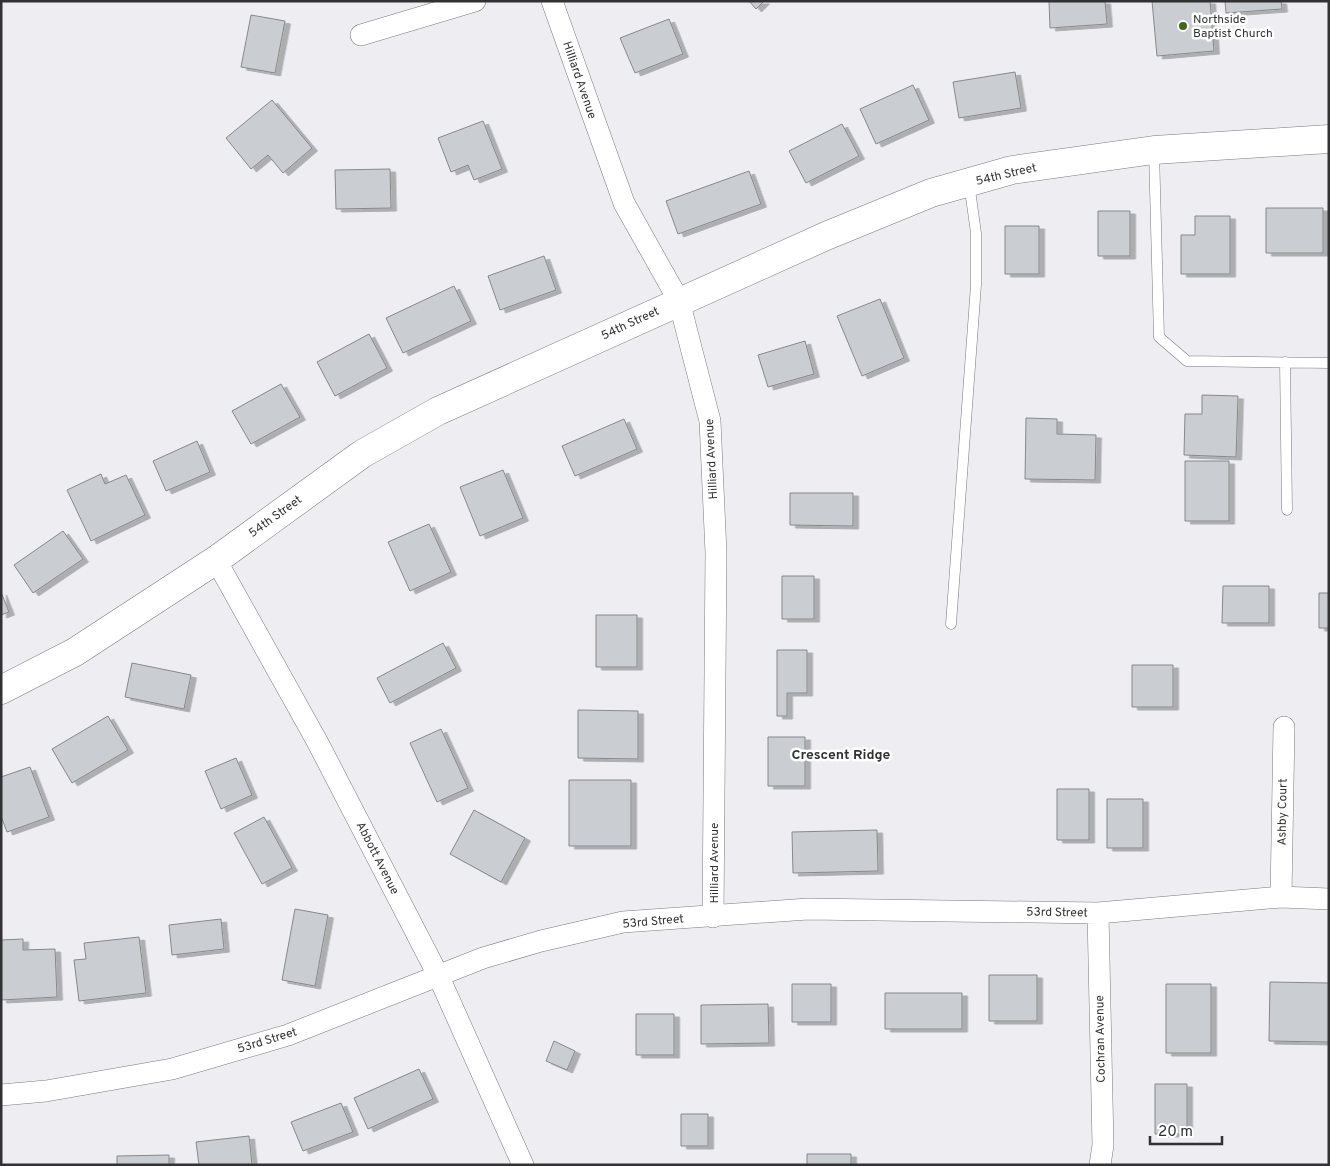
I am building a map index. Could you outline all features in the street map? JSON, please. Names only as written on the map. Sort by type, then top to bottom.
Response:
[{"type":"main road","name":"54th Street","points":[[1,690],[75,652],[216,560],[362,454],[430,416],[679,301],[931,193],[1012,170],[1154,150],[1329,139]]},
{"type":"street","points":[[361,35],[475,1]]},
{"type":"street","name":"Hilliard Avenue","points":[[552,1],[624,203],[679,301],[710,421],[716,553],[713,917]]},
{"type":"street","name":"Abbott Avenue","points":[[216,560],[318,743],[438,975],[523,1165]]},
{"type":"street","name":"Ashby Court","points":[[1281,897],[1284,727]]},
{"type":"street","name":"53rd Street","points":[[1,1095],[46,1090],[172,1069],[288,1035],[483,958],[541,941],[623,922],[808,909],[1098,913],[1281,897],[1329,899]]},
{"type":"street","name":"Cochran Avenue","points":[[1098,913],[1102,1145],[1100,1165]]},
{"type":"lane","points":[[1154,150],[1159,337],[1187,361],[1329,363]]},
{"type":"lane","points":[[951,624],[976,285],[976,233],[969,182]]},
{"type":"lane","points":[[1285,362],[1287,510]]},
{"type":"building","points":[[749,1],[764,1],[756,9]]},
{"type":"building","points":[[1049,1],[1105,1],[1107,24],[1050,28]]},
{"type":"building","name":"Northside Baptist Church","points":[[1152,1],[1210,1],[1214,51],[1157,56]]},
{"type":"building","points":[[1225,1],[1281,1],[1282,9],[1226,13]]},
{"type":"building","points":[[251,15],[285,21],[275,73],[241,67]]},
{"type":"building","points":[[669,19],[683,54],[635,73],[620,38]]},
{"type":"building","points":[[1015,72],[1021,108],[959,118],[953,82]]},
{"type":"building","points":[[913,85],[929,120],[876,144],[860,109]]},
{"type":"building","points":[[272,100],[312,148],[283,173],[268,155],[251,169],[226,138]]},
{"type":"building","points":[[483,121],[502,169],[474,180],[468,165],[451,172],[438,138]]},
{"type":"building","points":[[842,124],[859,156],[806,183],[789,151]]},
{"type":"building","points":[[390,169],[391,208],[336,209],[335,170]]},
{"type":"building","points":[[749,171],[761,204],[678,234],[666,201]]},
{"type":"building","points":[[1266,208],[1323,208],[1323,253],[1266,253]]},
{"type":"building","points":[[1098,211],[1130,211],[1130,256],[1098,256]]},
{"type":"building","points":[[1195,216],[1230,216],[1230,274],[1181,274],[1181,235],[1195,235]]},
{"type":"building","points":[[1005,226],[1039,226],[1039,274],[1005,274]]},
{"type":"building","points":[[544,256],[556,290],[500,310],[488,276]]},
{"type":"building","points":[[454,286],[471,321],[403,353],[386,318]]},
{"type":"building","points":[[880,299],[904,358],[862,376],[837,316]]},
{"type":"building","points":[[369,334],[387,368],[335,396],[317,362]]},
{"type":"building","points":[[805,341],[814,374],[768,387],[758,355]]},
{"type":"building","points":[[281,384],[300,417],[251,444],[232,411]]},
{"type":"building","points":[[1202,395],[1238,396],[1236,457],[1184,455],[1185,414],[1202,414]]},
{"type":"building","points":[[1026,418],[1057,419],[1057,434],[1096,435],[1095,480],[1025,479]]},
{"type":"building","points":[[624,419],[637,449],[575,476],[562,446]]},
{"type":"building","points":[[197,441],[210,472],[166,491],[153,461]]},
{"type":"building","points":[[1185,461],[1229,461],[1229,521],[1185,521]]},
{"type":"building","points":[[503,470],[523,518],[480,536],[460,487]]},
{"type":"building","points":[[101,474],[105,484],[126,475],[145,515],[91,541],[67,490]]},
{"type":"building","points":[[790,493],[853,493],[853,526],[790,525]]},
{"type":"building","points":[[429,524],[451,572],[410,591],[388,542]]},
{"type":"building","points":[[63,531],[83,559],[33,593],[14,565]]},
{"type":"building","points":[[782,576],[814,576],[814,619],[782,619]]},
{"type":"building","points":[[1223,586],[1269,586],[1269,623],[1222,623]]},
{"type":"building","points":[[1,592],[9,612],[1,615]]},
{"type":"building","points":[[1319,593],[1329,593],[1329,628],[1319,628]]},
{"type":"building","points":[[596,615],[637,615],[637,667],[596,667]]},
{"type":"building","points":[[443,643],[456,668],[390,703],[377,678]]},
{"type":"building","points":[[777,650],[807,650],[807,693],[787,693],[787,716],[777,716]]},
{"type":"building","points":[[132,663],[191,675],[184,709],[125,697]]},
{"type":"building","points":[[1132,665],[1173,665],[1173,707],[1132,707]]},
{"type":"building","points":[[578,710],[638,711],[638,759],[578,758]]},
{"type":"building","points":[[108,716],[128,750],[72,783],[52,749]]},
{"type":"building","points":[[441,729],[468,788],[437,802],[410,743]]},
{"type":"building","points":[[768,737],[805,737],[805,786],[768,786]]},
{"type":"building","points":[[236,758],[252,795],[221,809],[205,771]]},
{"type":"building","points":[[30,767],[49,817],[7,832],[1,816],[1,777]]},
{"type":"building","points":[[569,780],[631,780],[631,846],[569,846]]},
{"type":"building","points":[[1057,789],[1089,789],[1089,840],[1057,840]]},
{"type":"building","points":[[1107,799],[1143,799],[1143,848],[1107,848]]},
{"type":"building","points":[[474,810],[525,838],[501,882],[450,854]]},
{"type":"building","points":[[264,817],[292,868],[262,884],[234,833]]},
{"type":"building","points":[[877,830],[878,871],[793,873],[792,832]]},
{"type":"building","points":[[295,909],[328,915],[315,986],[282,980]]},
{"type":"building","points":[[221,919],[224,949],[172,955],[169,925]]},
{"type":"building","points":[[139,937],[146,993],[79,1001],[74,960],[86,959],[84,943]]},
{"type":"building","points":[[23,939],[23,950],[55,949],[57,997],[1,1000],[1,940]]},
{"type":"building","points":[[989,975],[1037,975],[1037,1021],[989,1021]]},
{"type":"building","points":[[1270,982],[1329,983],[1329,1042],[1269,1041]]},
{"type":"building","points":[[792,984],[831,984],[831,1022],[792,1022]]},
{"type":"building","points":[[1166,984],[1211,984],[1211,1053],[1166,1053]]},
{"type":"building","points":[[885,993],[962,993],[962,1029],[885,1029]]},
{"type":"building","points":[[768,1004],[769,1043],[701,1044],[701,1005]]},
{"type":"building","points":[[636,1014],[674,1014],[674,1055],[636,1055]]},
{"type":"building","points":[[554,1041],[575,1051],[567,1070],[546,1061]]},
{"type":"building","points":[[419,1069],[433,1099],[368,1129],[354,1098]]},
{"type":"building","points":[[1155,1084],[1187,1084],[1187,1134],[1155,1134]]},
{"type":"building","points":[[341,1103],[353,1132],[303,1151],[291,1122]]},
{"type":"building","points":[[681,1114],[708,1114],[708,1146],[681,1146]]},
{"type":"building","points":[[249,1136],[252,1165],[199,1165],[196,1142]]},
{"type":"building","points":[[807,1154],[851,1154],[851,1165],[807,1165]]},
{"type":"building","points":[[169,1155],[169,1165],[117,1165],[117,1156]]},
{"type":"place","name":"Northside Baptist Church","points":[[1183,26]]},
{"type":"district","name":"Crescent Ridge","points":[[841,754]]}]
